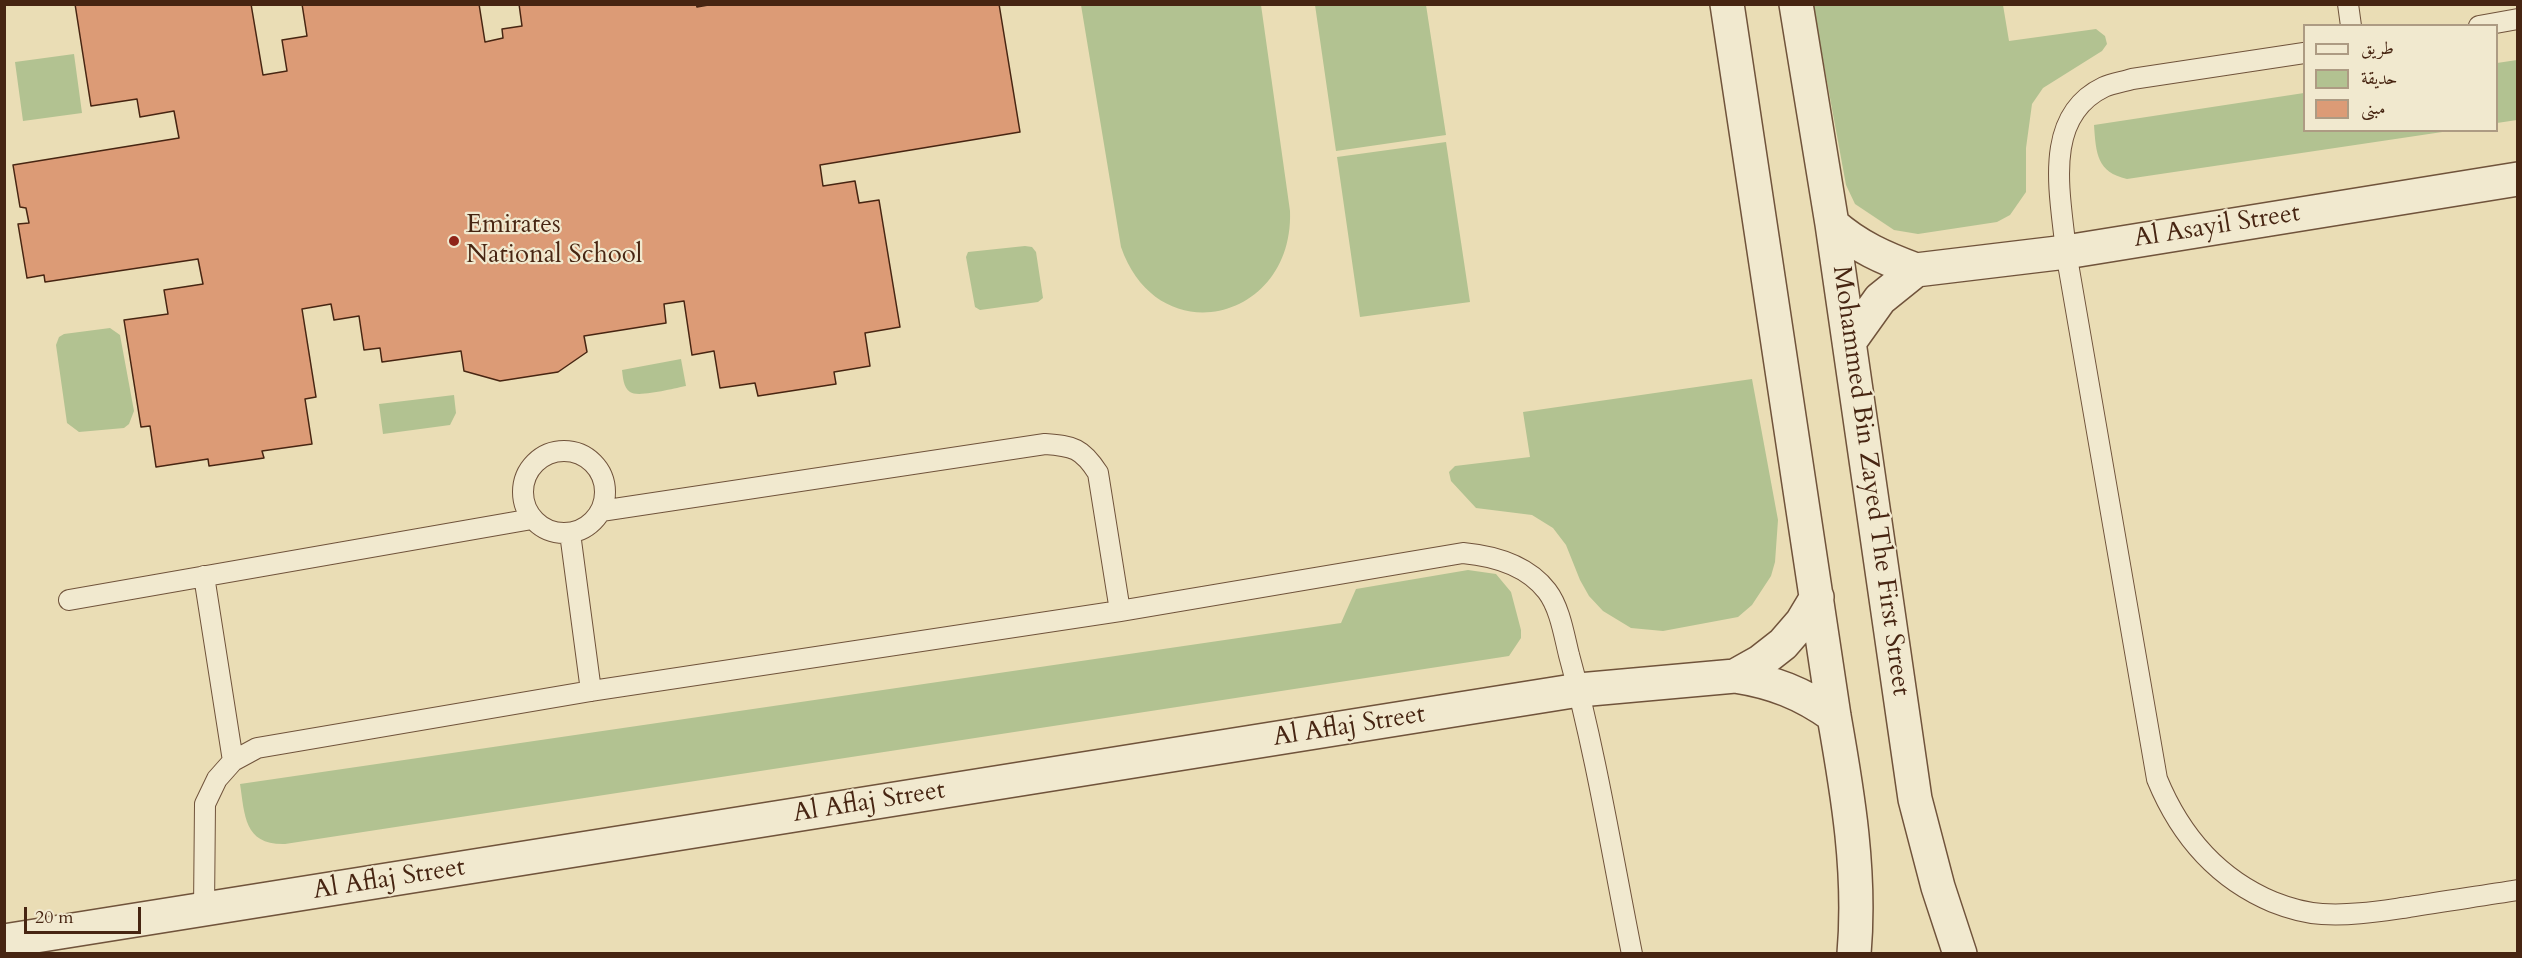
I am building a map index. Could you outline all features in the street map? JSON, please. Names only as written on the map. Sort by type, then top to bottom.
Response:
[{"type":"street","points":[[1727,4],[1834,716],[1851,812],[1857,886],[1854,954]]},
{"type":"street","name":"Mohammed Bin Zayed The First Street","points":[[1796,4],[1850,341],[1915,799],[1938,887],[1960,954]]},
{"type":"street","name":"Al Asayil Street","points":[[1832,224],[1852,241],[1873,254],[1916,270],[2066,252],[2517,179]]},
{"type":"street","points":[[1850,341],[1880,299],[1916,270]]},
{"type":"street","name":"Al Aflaj Street","points":[[1734,676],[1760,662],[1783,644],[1802,622],[1816,597]]},
{"type":"street","name":"Al Aflaj Street","points":[[4,941],[1579,690],[1734,676],[1762,680],[1788,688],[1812,700],[1834,716]]},
{"type":"lane","points":[[2348,4],[2351,24]]},
{"type":"lane","points":[[2490,24],[2517,19]]},
{"type":"lane","points":[[2303,54],[2132,79],[2104,87],[2082,103],[2067,124],[2059,146],[2066,252],[2157,779],[2169,807],[2185,833],[2204,857],[2227,877],[2256,894],[2286,907],[2319,914],[2352,915],[2517,890]]},
{"type":"lane","points":[[601,511],[1045,444],[1071,446],[1088,457],[1098,472],[1120,611]]},
{"type":"lane","points":[[552,452],[579,453],[591,460],[600,470],[605,484],[605,497],[601,511],[594,521],[583,529],[570,533],[556,533],[543,528],[532,519],[525,508],[522,494],[524,481],[530,468],[540,458],[552,452]]},
{"type":"lane","points":[[69,600],[532,519]]},
{"type":"lane","points":[[570,533],[591,691]]},
{"type":"lane","points":[[204,909],[205,804],[217,779],[233,761],[257,748],[591,691],[1120,611],[1463,553],[1487,555],[1510,563],[1532,575],[1549,593],[1559,618],[1579,690],[1632,954]]},
{"type":"lane","points":[[204,576],[233,761]]},
{"type":"green space","points":[[1081,5],[1261,5],[1290,211],[1285,249],[1270,278],[1248,299],[1221,310],[1192,312],[1164,302],[1139,281],[1121,247]]},
{"type":"green space","points":[[1315,5],[1426,5],[1446,135],[1336,151]]},
{"type":"green space","points":[[1813,5],[2003,5],[2009,41],[2096,29],[2105,36],[2107,44],[2102,51],[2043,88],[2032,104],[2026,148],[2026,192],[2010,215],[1997,222],[1918,234],[1894,230],[1855,204],[1846,185]]},
{"type":"green space","points":[[74,54],[82,113],[23,121],[15,62]]},
{"type":"green space","points":[[2517,60],[2517,120],[2498,123],[2498,63]]},
{"type":"green space","points":[[2303,93],[2303,132],[2442,132],[2127,179],[2109,172],[2100,160],[2094,125]]},
{"type":"green space","points":[[1446,142],[1470,302],[1360,317],[1337,157]]},
{"type":"green space","points":[[1032,247],[1036,252],[1043,298],[1038,302],[980,310],[975,307],[966,257],[968,252]]},
{"type":"green space","points":[[110,328],[120,335],[134,411],[129,424],[124,428],[79,432],[67,423],[56,345],[59,337],[64,334]]},
{"type":"green space","points":[[681,359],[686,386],[641,394],[634,394],[626,387],[622,370]]},
{"type":"green space","points":[[1752,379],[1778,520],[1775,562],[1771,576],[1752,605],[1738,617],[1663,631],[1631,628],[1603,611],[1589,596],[1566,545],[1553,528],[1532,515],[1476,508],[1451,481],[1449,472],[1455,466],[1530,457],[1523,412]]},
{"type":"green space","points":[[454,395],[456,413],[450,425],[383,434],[379,404]]},
{"type":"green space","points":[[1468,570],[1496,574],[1511,592],[1521,638],[1509,656],[285,844],[261,840],[254,834],[243,807],[240,784],[1341,623],[1356,589]]},
{"type":"building","name":"Emirates National School","points":[[75,4],[251,4],[263,75],[287,71],[282,40],[307,36],[302,4],[479,4],[485,42],[503,38],[502,29],[522,26],[519,4],[696,4],[697,7],[714,4],[999,4],[1020,132],[820,165],[823,186],[855,181],[859,203],[879,200],[900,327],[865,333],[870,366],[834,372],[836,384],[758,396],[755,383],[720,388],[714,351],[692,355],[684,301],[664,304],[666,323],[584,336],[587,352],[558,372],[500,381],[464,371],[461,351],[382,362],[380,348],[364,350],[359,316],[334,320],[331,304],[302,309],[316,397],[305,399],[312,444],[262,451],[264,458],[209,466],[208,459],[156,467],[150,426],[141,427],[124,320],[168,314],[164,290],[203,284],[198,259],[45,282],[44,275],[27,278],[18,224],[29,223],[26,208],[20,207],[13,165],[179,138],[174,111],[140,117],[137,99],[91,106]]},
{"type":"place","name":"Emirates National School","points":[[454,241]]}]
